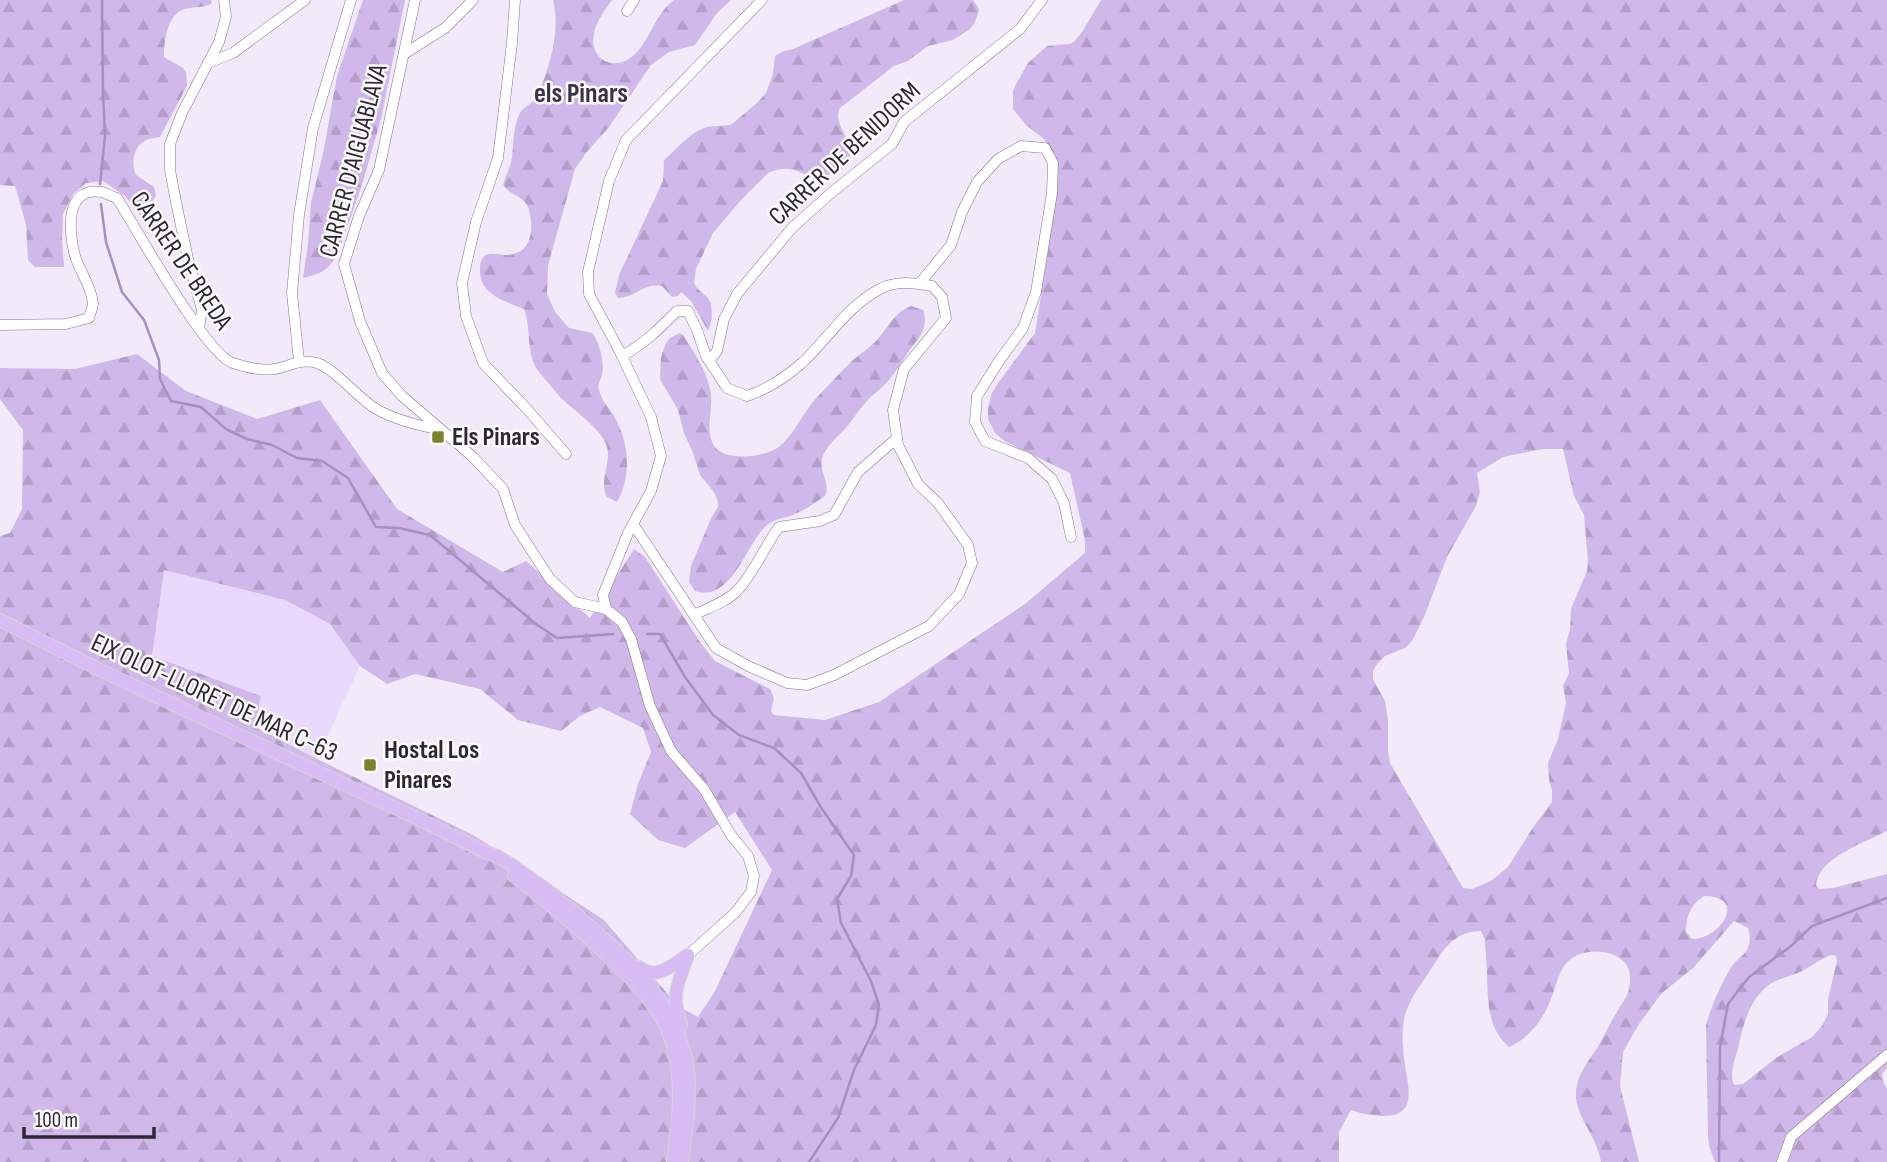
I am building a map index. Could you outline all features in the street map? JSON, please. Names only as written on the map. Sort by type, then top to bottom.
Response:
[{"type":"main road","name":"EIX OLOT-LLORET DE MAR C-63","points":[[0,620],[98,669],[497,856],[553,894],[610,944],[653,991],[672,1018],[685,1053],[689,1078],[682,1162]]},
{"type":"main road","name":"EIX OLOT-LLORET DE MAR C-63","points":[[485,852],[498,865],[556,908],[621,968],[654,1006],[674,1049],[680,1098],[673,1162]]},
{"type":"main road","points":[[556,908],[566,912],[653,991],[666,997],[677,984]]},
{"type":"main road","points":[[582,920],[597,927],[648,973],[662,972],[688,955]]},
{"type":"main road","points":[[688,955],[677,984],[675,1004],[691,1066],[689,1078]]},
{"type":"main road","points":[[653,991],[662,972]]},
{"type":"main road","points":[[662,972],[677,984]]},
{"type":"main road","points":[[653,991],[677,1043],[684,1078],[680,1098]]},
{"type":"street","points":[[199,328],[202,310],[176,202],[170,170],[170,144],[182,113],[219,42],[226,17],[224,0]]},
{"type":"street","points":[[208,63],[233,53],[305,0]]},
{"type":"street","points":[[351,0],[313,128],[299,215],[292,293],[299,360],[318,364],[375,409],[412,424],[440,430]]},
{"type":"street","name":"CARRER D'AIGUABLAVA","points":[[415,0],[379,170],[359,216],[344,264],[360,321],[382,373],[402,397],[473,457],[503,489],[515,524],[550,579],[575,602],[606,609]]},
{"type":"street","points":[[404,54],[445,28],[473,0]]},
{"type":"street","points":[[515,0],[498,158],[476,222],[462,283],[466,316],[483,363],[566,454]]},
{"type":"street","points":[[627,11],[634,0]]},
{"type":"street","points":[[688,955],[735,913],[751,892],[754,876],[748,856],[731,835],[704,789],[671,751],[650,706],[631,639],[622,622],[606,609],[603,595],[633,524],[651,491],[661,456],[651,416],[589,294],[588,272],[609,181],[626,141],[762,0]]},
{"type":"street","name":"CARRER DE BENIDORM","points":[[709,361],[717,351],[724,319],[737,294],[792,228],[892,144],[904,122],[1020,29],[1042,0]]},
{"type":"street","points":[[920,283],[951,245],[962,212],[977,182],[998,159],[1021,146],[1045,148],[1053,163],[1052,193],[1036,292],[1023,328],[977,396],[975,422],[985,441],[1028,458],[1052,479],[1064,503],[1071,537]]},
{"type":"street","name":"CARRER DE BREDA","points":[[0,325],[65,324],[89,318],[93,306],[89,283],[75,255],[71,223],[74,203],[85,193],[102,192],[117,198],[199,328],[211,345],[229,362],[274,369],[299,360]]},
{"type":"street","points":[[622,356],[651,337],[677,311],[688,312],[698,330],[706,356],[727,388],[747,397],[766,390],[802,363],[847,313],[881,288],[910,282],[932,286],[942,297],[946,318],[904,369],[893,410],[898,445],[918,484],[938,503],[968,545],[972,564],[959,594],[929,626],[834,675],[807,685],[787,683],[716,648],[633,524]]},
{"type":"street","points":[[694,615],[736,592],[757,565],[779,527],[820,522],[834,515],[858,472],[897,438]]},
{"type":"street","points":[[1782,1162],[1791,1137],[1887,1055]]},
{"type":"shaded area","points":[[164,570],[285,600],[330,624],[360,666],[317,759],[255,727],[152,656]]},
{"type":"green space","points":[[0,0],[211,0],[212,3],[179,12],[170,22],[164,57],[183,68],[187,86],[160,137],[140,145],[133,162],[136,175],[154,187],[156,196],[140,215],[125,196],[103,181],[86,183],[73,194],[63,214],[64,267],[35,267],[28,260],[26,225],[15,186],[0,185]]},
{"type":"green space","points":[[363,0],[405,0],[381,119],[338,253],[324,270],[303,278],[311,203],[337,76]]},
{"type":"green space","points":[[553,0],[612,0],[601,16],[593,42],[602,59],[620,63],[641,48],[660,14],[674,0],[731,0],[717,13],[695,45],[669,52],[651,65],[609,127],[586,153],[575,169],[548,265],[547,294],[555,312],[569,328],[592,333],[601,352],[603,369],[599,390],[620,428],[626,449],[627,471],[617,502],[607,497],[605,490],[608,451],[603,438],[560,397],[539,372],[530,350],[524,309],[494,296],[481,278],[480,265],[484,256],[515,254],[526,245],[531,232],[531,217],[527,205],[503,184],[511,160],[518,118],[537,98],[549,62],[556,25]]},
{"type":"green space","points":[[904,0],[973,0],[979,11],[970,29],[953,40],[928,46],[908,61],[894,66],[840,108],[839,121],[851,153],[841,170],[824,175],[787,169],[768,173],[713,233],[696,269],[694,283],[711,303],[712,318],[708,331],[691,301],[681,292],[672,297],[662,286],[655,286],[618,298],[615,293],[619,275],[663,181],[664,160],[698,130],[732,124],[757,103],[766,93],[773,74],[775,56]]},
{"type":"green space","points":[[1101,0],[1887,0],[1887,831],[1834,859],[1825,866],[1816,885],[1819,889],[1833,888],[1887,874],[1887,1068],[1882,1074],[1887,1088],[1887,1162],[1715,1162],[1708,1137],[1706,1026],[1724,980],[1749,944],[1748,928],[1734,921],[1693,968],[1662,993],[1623,1052],[1620,1086],[1639,1162],[1601,1162],[1576,1098],[1583,1070],[1628,992],[1630,977],[1627,966],[1615,956],[1600,952],[1583,953],[1569,960],[1560,973],[1541,1019],[1524,1038],[1509,1047],[1496,1031],[1490,1014],[1485,940],[1481,931],[1466,933],[1448,945],[1407,1009],[1403,1034],[1407,1105],[1395,1115],[1383,1116],[1351,1110],[1339,1132],[1339,1162],[0,1162],[0,536],[10,533],[22,509],[23,430],[0,399],[0,368],[75,369],[137,354],[186,391],[257,419],[320,400],[397,509],[503,572],[526,561],[590,618],[634,549],[645,557],[715,661],[770,689],[774,698],[771,711],[774,715],[825,720],[879,702],[1025,604],[1085,553],[1085,540],[1070,473],[1006,442],[995,433],[988,419],[991,395],[1035,333],[1048,251],[1055,158],[1044,139],[1026,125],[1013,109],[1013,90],[1028,63],[1047,46],[1074,42]],"holes":[[[1542,449],[1563,449],[1574,496],[1584,515],[1588,562],[1587,571],[1571,609],[1566,644],[1569,673],[1563,686],[1566,703],[1558,739],[1548,763],[1552,802],[1508,867],[1491,881],[1472,889],[1463,888],[1390,763],[1385,701],[1373,679],[1373,671],[1385,656],[1405,648],[1412,641],[1447,557],[1476,506],[1480,492],[1477,473],[1503,457]],[[164,570],[285,600],[330,624],[360,666],[387,684],[415,674],[480,689],[518,720],[561,731],[580,716],[600,707],[643,728],[651,752],[630,814],[658,840],[685,848],[735,812],[772,870],[715,991],[698,1017],[678,1006],[604,920],[475,836],[255,727],[261,696],[152,656]],[[1704,896],[1717,898],[1725,903],[1727,910],[1725,918],[1712,932],[1692,939],[1686,932],[1687,921],[1692,907]],[[1831,955],[1836,956],[1828,1014],[1822,1026],[1812,1037],[1776,1058],[1743,1084],[1734,1085],[1732,1071],[1742,1030],[1753,1003],[1772,983],[1799,973]]]},
{"type":"green space","points":[[911,306],[923,310],[924,328],[892,377],[865,403],[826,450],[822,459],[827,487],[825,496],[793,515],[767,525],[729,580],[719,588],[708,592],[695,591],[689,582],[691,566],[718,502],[714,492],[700,475],[678,410],[660,379],[661,357],[670,338],[680,333],[684,336],[706,375],[711,396],[709,426],[715,447],[728,455],[757,455],[780,446],[822,392],[874,343],[896,316]]},
{"type":"waterway","points":[[100,184],[105,136],[102,0]]},
{"type":"waterway","points":[[101,204],[106,242],[122,292],[144,320],[159,360],[160,379],[171,401],[201,407],[226,429],[247,439],[272,445],[297,458],[322,461],[348,478],[376,527],[399,528],[430,535],[536,624],[557,638],[613,634]]},
{"type":"waterway","points":[[647,634],[660,634],[685,677],[713,715],[739,735],[774,748],[801,773],[854,855],[851,876],[837,899],[841,923],[871,981],[879,1005],[876,1025],[854,1070],[838,1118],[809,1162]]},
{"type":"waterway","points":[[1719,1162],[1720,1048],[1728,1004],[1749,977],[1791,946],[1812,926],[1887,898]]},
{"type":"place","name":"Els Pinars","points":[[438,437]]},
{"type":"place","name":"Hostal Los Pinares","points":[[370,765]]},
{"type":"district","name":"els Pinars","points":[[581,93]]}]
